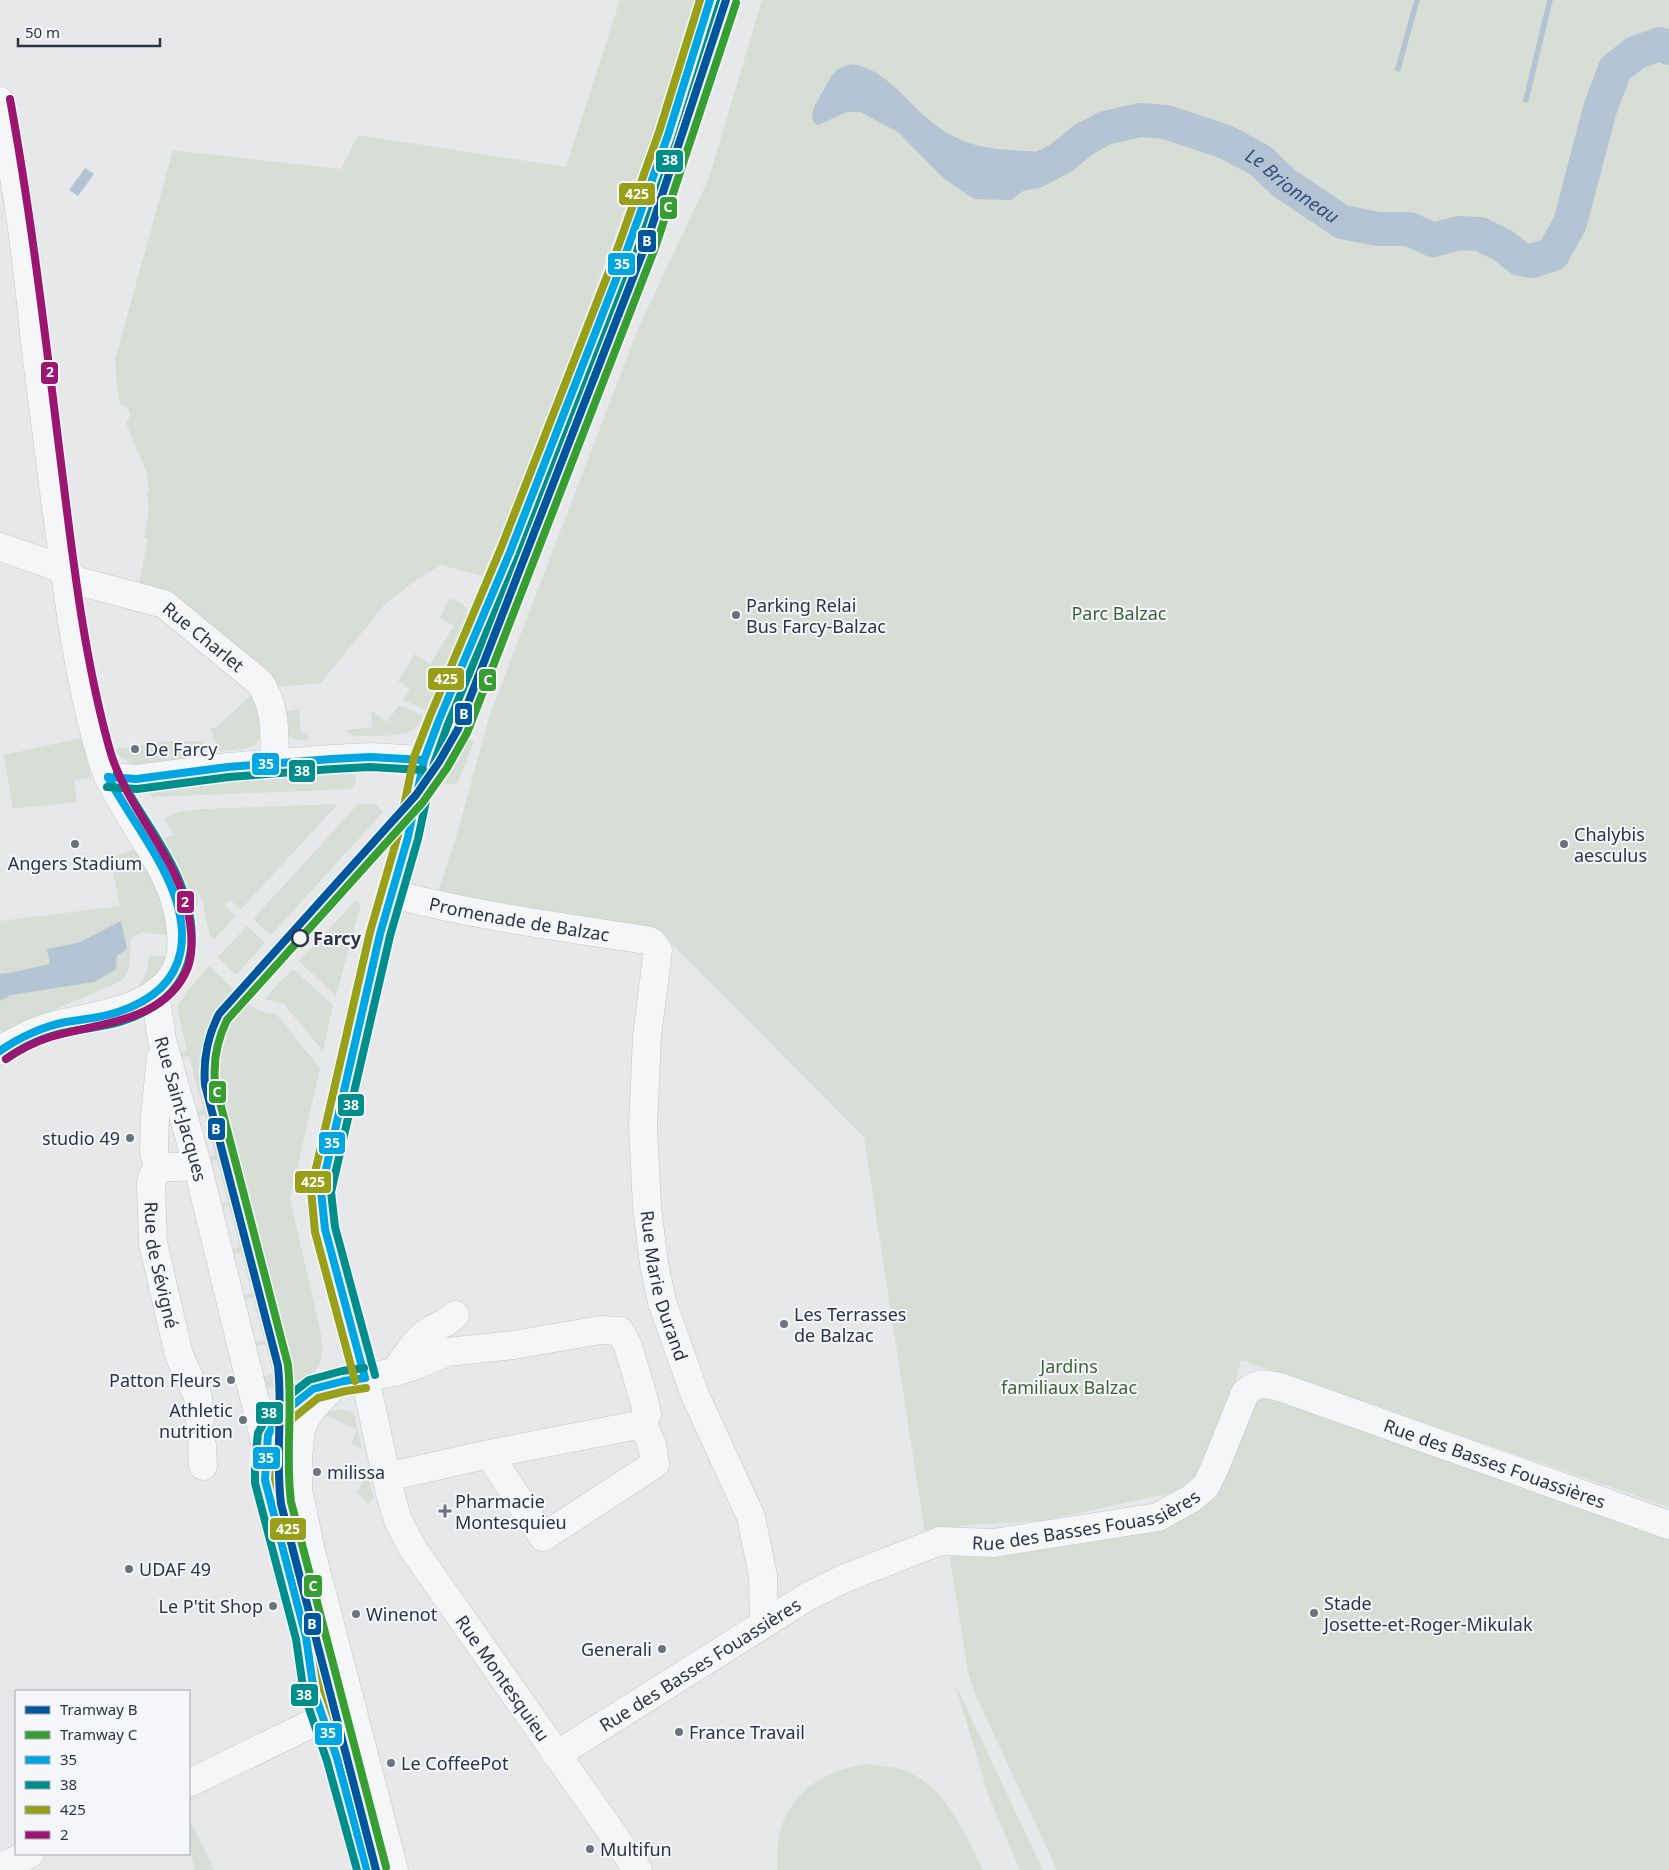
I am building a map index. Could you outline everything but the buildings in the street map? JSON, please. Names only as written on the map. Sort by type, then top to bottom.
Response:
[{"type":"street","name":"Rue Montesquieu","points":[[638,1870],[413,1549],[398,1520],[365,1378],[325,1230],[322,1191],[324,1173],[343,1099],[380,934],[408,837],[424,760],[503,569],[622,264],[668,135],[710,0]]},
{"type":"street","points":[[0,101],[21,220],[65,571],[84,687],[96,738],[108,777],[161,866],[173,891],[181,930],[181,953],[172,976],[155,992],[134,1005],[117,1012],[47,1027],[0,1051]]},
{"type":"street","name":"Rue Charlet","points":[[0,547],[65,571],[78,581],[164,604],[259,682],[269,697],[272,706],[275,763]]},
{"type":"street","points":[[108,777],[136,779],[275,763],[370,757],[424,760]]},
{"type":"street","name":"Promenade de Balzac","points":[[392,894],[426,903],[522,921],[646,940]]},
{"type":"street","name":"Rue Marie Durand","points":[[646,940],[652,942],[658,950],[647,1036],[643,1127],[647,1207],[654,1264],[662,1302],[695,1395],[751,1517],[763,1576],[764,1623]]},
{"type":"street","name":"Rue Saint-Jacques","points":[[155,992],[162,1040],[197,1164],[266,1446]]},
{"type":"street","points":[[162,1040],[155,1115],[154,1150],[156,1160],[164,1167],[197,1164]]},
{"type":"street","name":"Rue de Sévigné","points":[[164,1167],[153,1174],[151,1184],[153,1243],[179,1355],[201,1432]]},
{"type":"street","points":[[395,1372],[416,1343],[428,1332],[448,1322],[455,1315]]},
{"type":"street","points":[[367,1870],[338,1758],[314,1692],[308,1648],[298,1604],[265,1480],[268,1435],[278,1417],[313,1389],[395,1372],[447,1352],[514,1345],[600,1330],[620,1331],[628,1346],[644,1400],[647,1414],[643,1424],[652,1446],[655,1464],[543,1537],[489,1454]]},
{"type":"street","points":[[334,1384],[312,1409],[301,1429],[298,1458],[298,1489],[315,1564],[394,1870]]},
{"type":"street","name":"Rue des Basses Fouassières","points":[[556,1755],[806,1597],[843,1579],[940,1541],[993,1543],[1158,1517],[1192,1498],[1206,1486],[1245,1393],[1252,1386],[1260,1384],[1280,1388],[1669,1525]]},
{"type":"street","points":[[253,1397],[263,1409],[278,1417]]},
{"type":"street","points":[[387,1477],[489,1454],[643,1424]]},
{"type":"street","points":[[190,1784],[311,1724],[324,1720]]},
{"type":"street","points":[[0,1867],[28,1855]]},
{"type":"green space","points":[[620,0],[700,0],[671,86],[519,493],[482,576],[441,565],[416,580],[384,605],[321,683],[267,688],[139,585],[148,538],[144,538],[149,511],[147,493],[149,492],[147,474],[126,423],[130,416],[129,410],[121,405],[118,396],[115,360],[173,150],[341,169],[358,135],[566,167]]},
{"type":"green space","points":[[720,0],[739,0],[709,101],[673,207],[471,730],[450,719]]},
{"type":"green space","name":"Parc Balzac","points":[[762,0],[1669,0],[1669,1507],[1241,1360],[1222,1435],[1188,1489],[1042,1521],[969,1525],[925,1534],[864,1137],[664,936],[436,898],[457,834],[490,714],[638,329],[709,178]]},
{"type":"green space","points":[[450,598],[464,606],[468,615],[426,710],[403,700],[410,689],[398,681],[415,654],[430,664],[454,626],[440,618]]},
{"type":"green space","points":[[253,693],[259,701],[262,736],[250,748],[219,751],[210,727],[216,728]]},
{"type":"green space","points":[[399,705],[423,715],[419,724],[410,732],[387,736],[352,736],[346,731],[372,727],[371,713],[373,712],[387,722]]},
{"type":"green space","points":[[299,709],[301,733],[307,733],[309,740],[296,740],[292,738],[287,730],[285,712]]},
{"type":"green space","points":[[451,731],[474,742],[457,784],[431,784],[435,763]]},
{"type":"green space","points":[[82,738],[91,778],[74,781],[77,802],[13,809],[4,755]]},
{"type":"green space","points":[[167,741],[205,741],[193,762],[136,768],[112,750]]},
{"type":"green space","points":[[355,774],[356,783],[351,789],[152,797],[147,790],[217,781]]},
{"type":"green space","points":[[338,804],[241,909],[230,900],[225,906],[236,916],[214,939],[210,936],[202,900],[196,888],[199,904],[166,921],[169,935],[145,933],[144,931],[131,938],[129,969],[122,981],[0,1033],[0,921],[120,906],[110,858],[174,835],[164,818],[179,812],[205,809]]},
{"type":"green space","points":[[358,804],[375,804],[383,812],[271,935],[253,919]]},
{"type":"green space","points":[[356,900],[361,904],[336,996],[299,961]]},
{"type":"green space","points":[[247,926],[265,943],[236,975],[218,957]]},
{"type":"green space","points":[[149,955],[167,957],[158,974],[136,992],[146,974]]},
{"type":"green space","points":[[209,966],[249,1004],[260,1011],[277,1015],[320,1068],[290,1199],[321,1334],[322,1355],[318,1366],[309,1376],[302,1380],[266,1389],[262,1377],[273,1374],[265,1344],[251,1347],[250,1343],[264,1340],[253,1297],[239,1301],[238,1297],[252,1293],[241,1252],[227,1255],[226,1251],[240,1247],[229,1206],[215,1209],[215,1206],[228,1202],[217,1160],[203,1163],[202,1158],[215,1155],[205,1115],[192,1118],[190,1113],[203,1109],[189,1056],[176,1059],[175,1054],[187,1050],[177,1007],[189,989]]},
{"type":"green space","points":[[293,969],[333,1005],[323,1051],[284,1004],[264,999]]},
{"type":"green space","name":"Stade Josette-et-Roger-Mikulak","points":[[1266,1397],[1277,1399],[1669,1537],[1669,1870],[1057,1870],[977,1698],[968,1672],[949,1553],[1171,1525],[1184,1519],[1196,1510],[1253,1403],[1258,1399]]},
{"type":"green space","points":[[343,1409],[354,1414],[362,1449],[351,1443],[357,1430],[323,1413]]},
{"type":"green space","points":[[367,1475],[374,1498],[368,1504],[357,1492]]},
{"type":"green space","points":[[955,1684],[1043,1870],[1020,1870],[989,1797]]},
{"type":"green space","points":[[868,1764],[901,1769],[921,1779],[933,1789],[953,1813],[983,1870],[777,1870],[779,1835],[785,1819],[801,1794],[824,1777],[838,1771]]},
{"type":"green space","points":[[190,1821],[214,1870],[195,1870],[190,1849]]},
{"type":"water","points":[[851,64],[861,66],[880,75],[927,119],[957,138],[988,148],[1043,152],[1043,162],[1033,183],[1011,200],[974,199],[943,178],[898,132],[860,112],[847,112],[818,125],[814,123],[812,115],[814,107],[832,75],[838,69]]},
{"type":"water","points":[[85,168],[94,174],[78,196],[69,190]]},
{"type":"water","points":[[121,921],[127,949],[117,956],[116,969],[94,982],[11,995],[0,1001],[0,974],[50,964],[47,949],[78,943]]},
{"type":"waterway","points":[[1398,69],[1417,0]]},
{"type":"waterway","points":[[1526,100],[1550,0]]},
{"type":"waterway","name":"Le Brionneau","points":[[995,172],[1022,174],[1036,171],[1061,158],[1083,140],[1105,128],[1140,120],[1166,122],[1226,142],[1261,161],[1284,183],[1342,222],[1378,229],[1409,229],[1433,240],[1459,233],[1480,234],[1504,246],[1520,259],[1532,261],[1553,254],[1570,223],[1600,109],[1615,69],[1635,53],[1660,44],[1669,48]]},
{"type":"tram line","name":"B","points":[[376,1870],[281,1504],[279,1487],[280,1400],[278,1366],[205,1085],[207,1048],[211,1031],[219,1014],[416,795],[439,762],[458,729],[646,244],[726,0]]},
{"type":"tram line","name":"C","points":[[386,1867],[291,1502],[289,1485],[290,1399],[288,1365],[215,1083],[216,1050],[227,1020],[423,802],[447,768],[467,733],[655,248],[736,3]]},
{"type":"transit line","name":"425","points":[[355,1381],[315,1232],[311,1190],[370,932],[398,835],[414,757],[501,548],[613,261],[659,132],[700,0]]},
{"type":"transit line","name":"35","points":[[365,1378],[325,1229],[321,1191],[380,934],[408,837],[424,760],[510,552],[622,264],[668,135],[710,0]]},
{"type":"transit line","name":"38","points":[[375,1375],[335,1227],[331,1192],[390,936],[418,839],[434,763],[448,724],[519,556],[631,268],[678,138],[720,3]]},
{"type":"transit line","name":"2","points":[[6,1059],[27,1046],[50,1037],[109,1023],[148,1010],[164,999],[178,985],[188,967],[192,945],[190,923],[176,876],[127,792],[117,770],[109,747],[93,681],[76,580],[33,241],[10,99]]},
{"type":"transit line","name":"35","points":[[108,777],[136,779],[228,767],[332,759],[370,757],[424,760]]},
{"type":"transit line","name":"38","points":[[107,787],[137,789],[229,777],[370,767],[423,770]]},
{"type":"transit line","name":"38","points":[[6,1059],[28,1046],[52,1036],[114,1024],[145,1011],[165,998],[179,982],[188,964],[192,943],[191,921],[176,873],[117,772]]},
{"type":"transit line","name":"35","points":[[0,1051],[23,1037],[49,1026],[112,1014],[143,1001],[161,987],[174,971],[180,952],[182,932],[179,911],[172,888],[155,854],[108,777]]},
{"type":"transit line","name":"38","points":[[357,1870],[327,1761],[304,1694],[296,1639],[255,1483],[255,1463],[258,1433],[271,1410],[309,1380],[342,1371],[364,1368]]},
{"type":"transit line","name":"35","points":[[365,1378],[313,1389],[278,1417],[268,1435],[265,1480],[306,1637],[314,1692],[337,1758],[367,1870]]},
{"type":"transit line","name":"425","points":[[366,1388],[318,1398],[286,1424],[278,1438],[275,1479],[316,1635],[324,1690],[347,1755],[377,1867]]},
{"type":"place","name":"Parking Relai Bus Farcy-Balzac","points":[[736,615]]},
{"type":"place","name":"De Farcy","points":[[135,749]]},
{"type":"place","name":"Angers Stadium","points":[[75,844]]},
{"type":"place","name":"Chalybis aesculus","points":[[1564,844]]},
{"type":"place","name":"Farcy","points":[[300,938]]},
{"type":"place","name":"studio 49","points":[[130,1138]]},
{"type":"place","name":"Les Terrasses de Balzac","points":[[784,1324]]},
{"type":"place","name":"Patton Fleurs","points":[[231,1380]]},
{"type":"place","name":"Athletic nutrition","points":[[243,1420]]},
{"type":"place","name":"milissa","points":[[317,1472]]},
{"type":"place","name":"Pharmacie Montesquieu","points":[[445,1511]]},
{"type":"place","name":"UDAF 49","points":[[129,1569]]},
{"type":"place","name":"Le P'tit Shop","points":[[273,1606]]},
{"type":"place","name":"Stade Josette-et-Roger-Mikulak","points":[[1314,1613]]},
{"type":"place","name":"Winenot","points":[[356,1614]]},
{"type":"place","name":"Generali","points":[[662,1649]]},
{"type":"place","name":"France Travail","points":[[679,1732]]},
{"type":"place","name":"Le CoffeePot","points":[[391,1763]]},
{"type":"place","name":"Multifun","points":[[590,1849]]},
{"type":"park label","name":"Jardins familiaux Balzac","points":[[1069,1376]]}]
